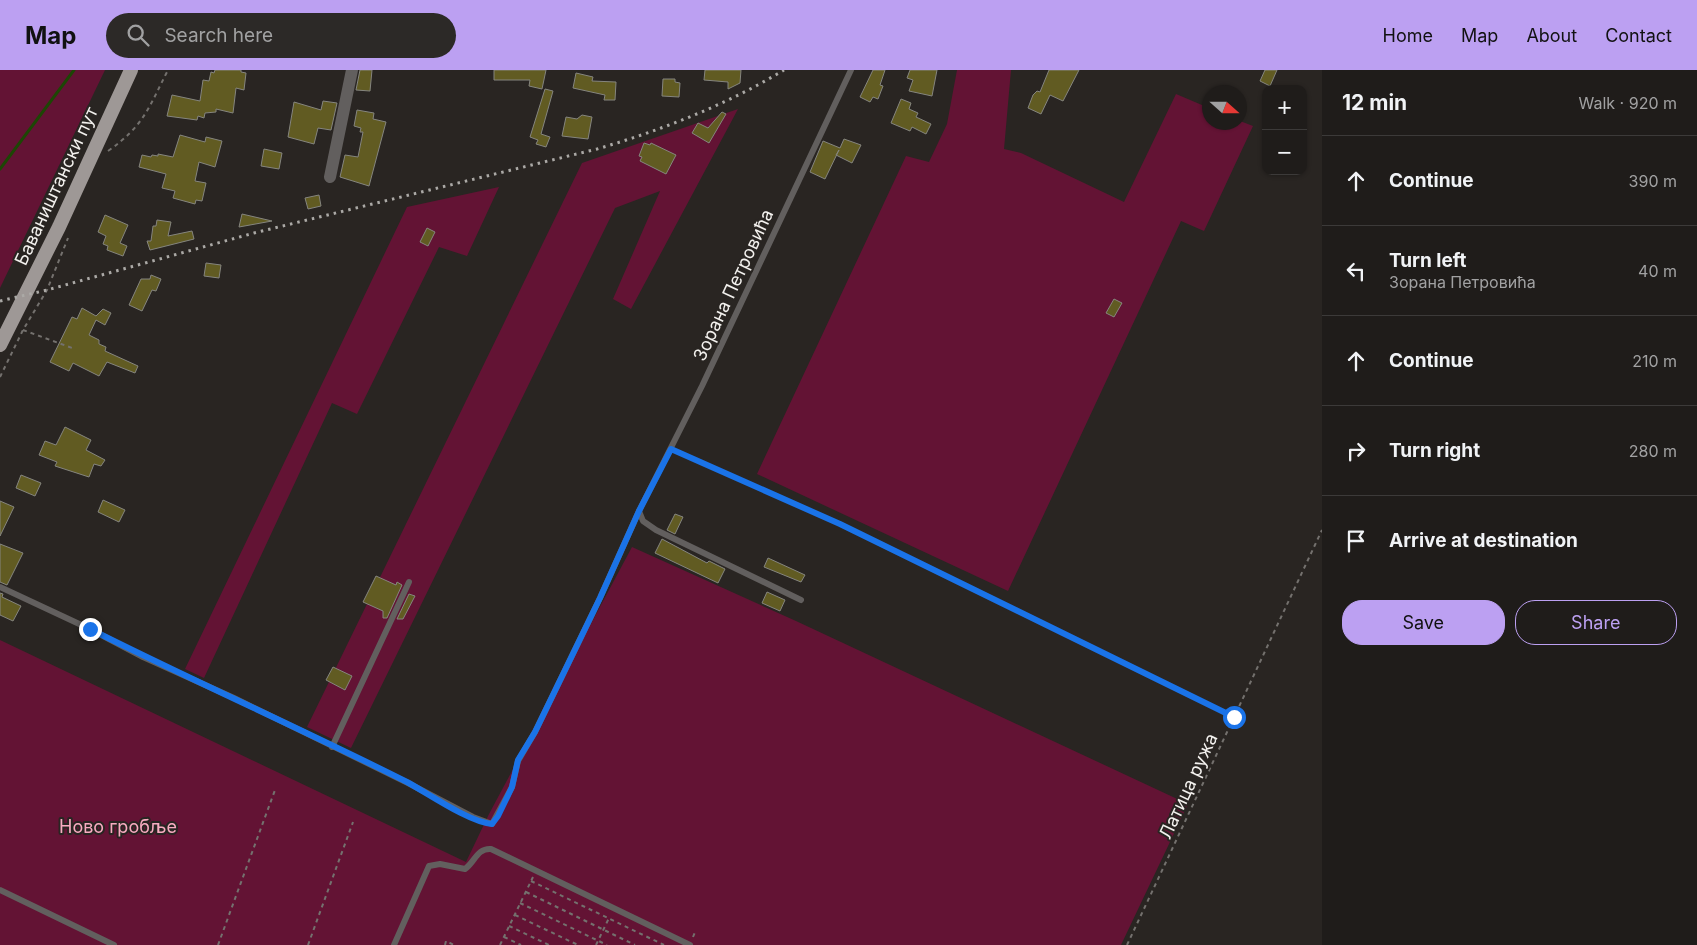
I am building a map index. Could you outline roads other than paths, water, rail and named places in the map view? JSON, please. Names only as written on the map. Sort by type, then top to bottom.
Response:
[{"type":"main road","name":"Баваништански пут","points":[[0,345],[17,327],[59,227],[131,70]]},
{"type":"street","points":[[330,177],[352,70]]},
{"type":"lane","name":"Зорана Петровића","points":[[332,747],[473,818],[492,824],[512,787],[518,760],[535,732],[600,598],[639,511],[723,342],[804,168],[829,121],[851,70]]},
{"type":"lane","points":[[639,511],[643,521],[656,530],[801,600]]},
{"type":"lane","points":[[0,587],[332,747],[409,582]]},
{"type":"lane","points":[[394,945],[429,866],[440,864],[465,869],[485,848],[491,849],[615,907],[690,945]]},
{"type":"lane","points":[[0,890],[114,945]]},
{"type":"waterway","points":[[0,169],[74,70]]},
{"type":"railway","points":[[0,301],[47,290],[254,233],[597,149],[693,116],[762,83],[784,70]]},
{"type":"park label","name":"Ново гробље","points":[[118,826]]}]
